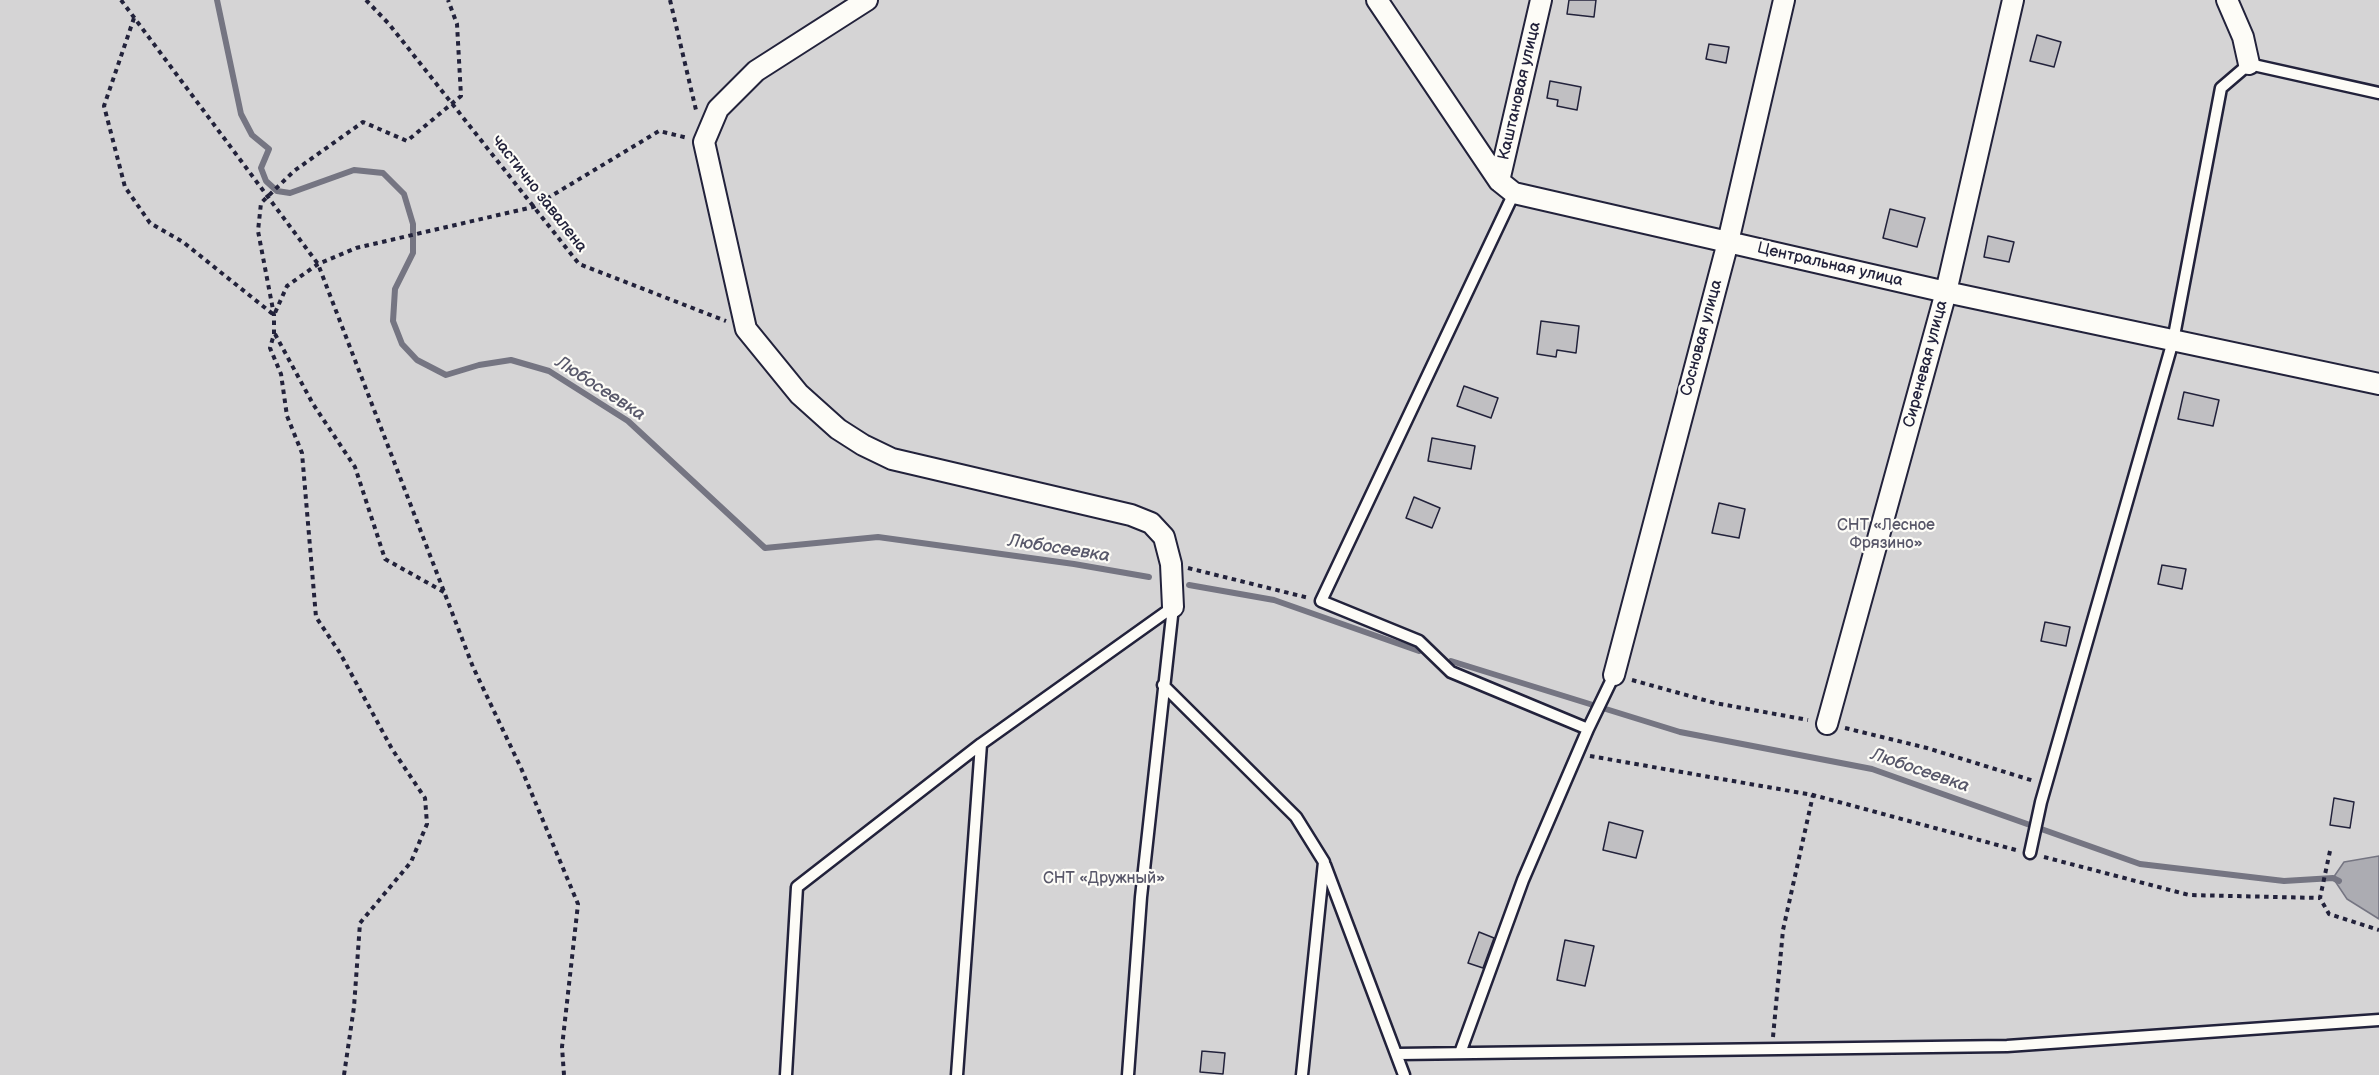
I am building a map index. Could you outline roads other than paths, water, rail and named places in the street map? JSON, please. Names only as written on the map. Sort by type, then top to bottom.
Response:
[{"type":"street","points":[[867,0],[756,71],[718,108],[704,142],[746,329],[799,394],[838,429],[863,445],[892,459],[1131,514],[1151,523],[1164,537],[1171,564],[1173,607]]},
{"type":"street","points":[[1377,0],[1506,187]]},
{"type":"street","name":"Каштановая улица","points":[[1506,187],[1541,0]]},
{"type":"street","name":"Сосновая улица","points":[[1614,675],[1728,242],[1784,0]]},
{"type":"street","name":"Сиреневая улица","points":[[1827,724],[1946,292],[2013,0]]},
{"type":"street","points":[[2227,0],[2243,37],[2249,64]]},
{"type":"street","name":"Центральная улица","points":[[1506,187],[1728,242],[1946,292],[2379,384]]},
{"type":"lane","points":[[2030,854],[2041,802],[2173,341],[2221,88],[2249,64],[2379,93]]},
{"type":"lane","points":[[1506,187],[1321,601],[1419,641],[1451,672],[1588,729]]},
{"type":"lane","points":[[1128,1075],[1141,897],[1173,607]]},
{"type":"lane","points":[[786,1075],[797,886],[981,744],[1173,607]]},
{"type":"lane","points":[[1460,1053],[1523,880],[1588,729],[1614,675]]},
{"type":"lane","points":[[1163,685],[1296,817],[1324,862],[1404,1075]]},
{"type":"lane","points":[[957,1075],[981,744]]},
{"type":"lane","points":[[1302,1075],[1324,862]]},
{"type":"lane","points":[[1398,1054],[2007,1046],[2379,1020]]},
{"type":"waterway","name":"Любосеевка","points":[[217,0],[241,114],[252,135],[269,149],[261,168],[266,181],[277,191],[290,193],[354,170],[383,173],[404,194],[413,224],[413,253],[395,289],[393,321],[402,344],[417,360],[446,375],[479,365],[511,360],[549,371],[628,421],[765,548],[878,537],[1074,564],[1149,577]]},
{"type":"waterway","name":"Любосеевка","points":[[1189,585],[1274,600],[1419,651]]},
{"type":"waterway","name":"Любосеевка","points":[[1451,661],[1680,732],[1872,769],[2140,864],[2284,881],[2333,878],[2339,881]]},
{"type":"park label","name":"СНТ «Лесное Фрязино»","points":[[1886,535]]},
{"type":"park label","name":"СНТ «Дружный»","points":[[1104,879]]}]
